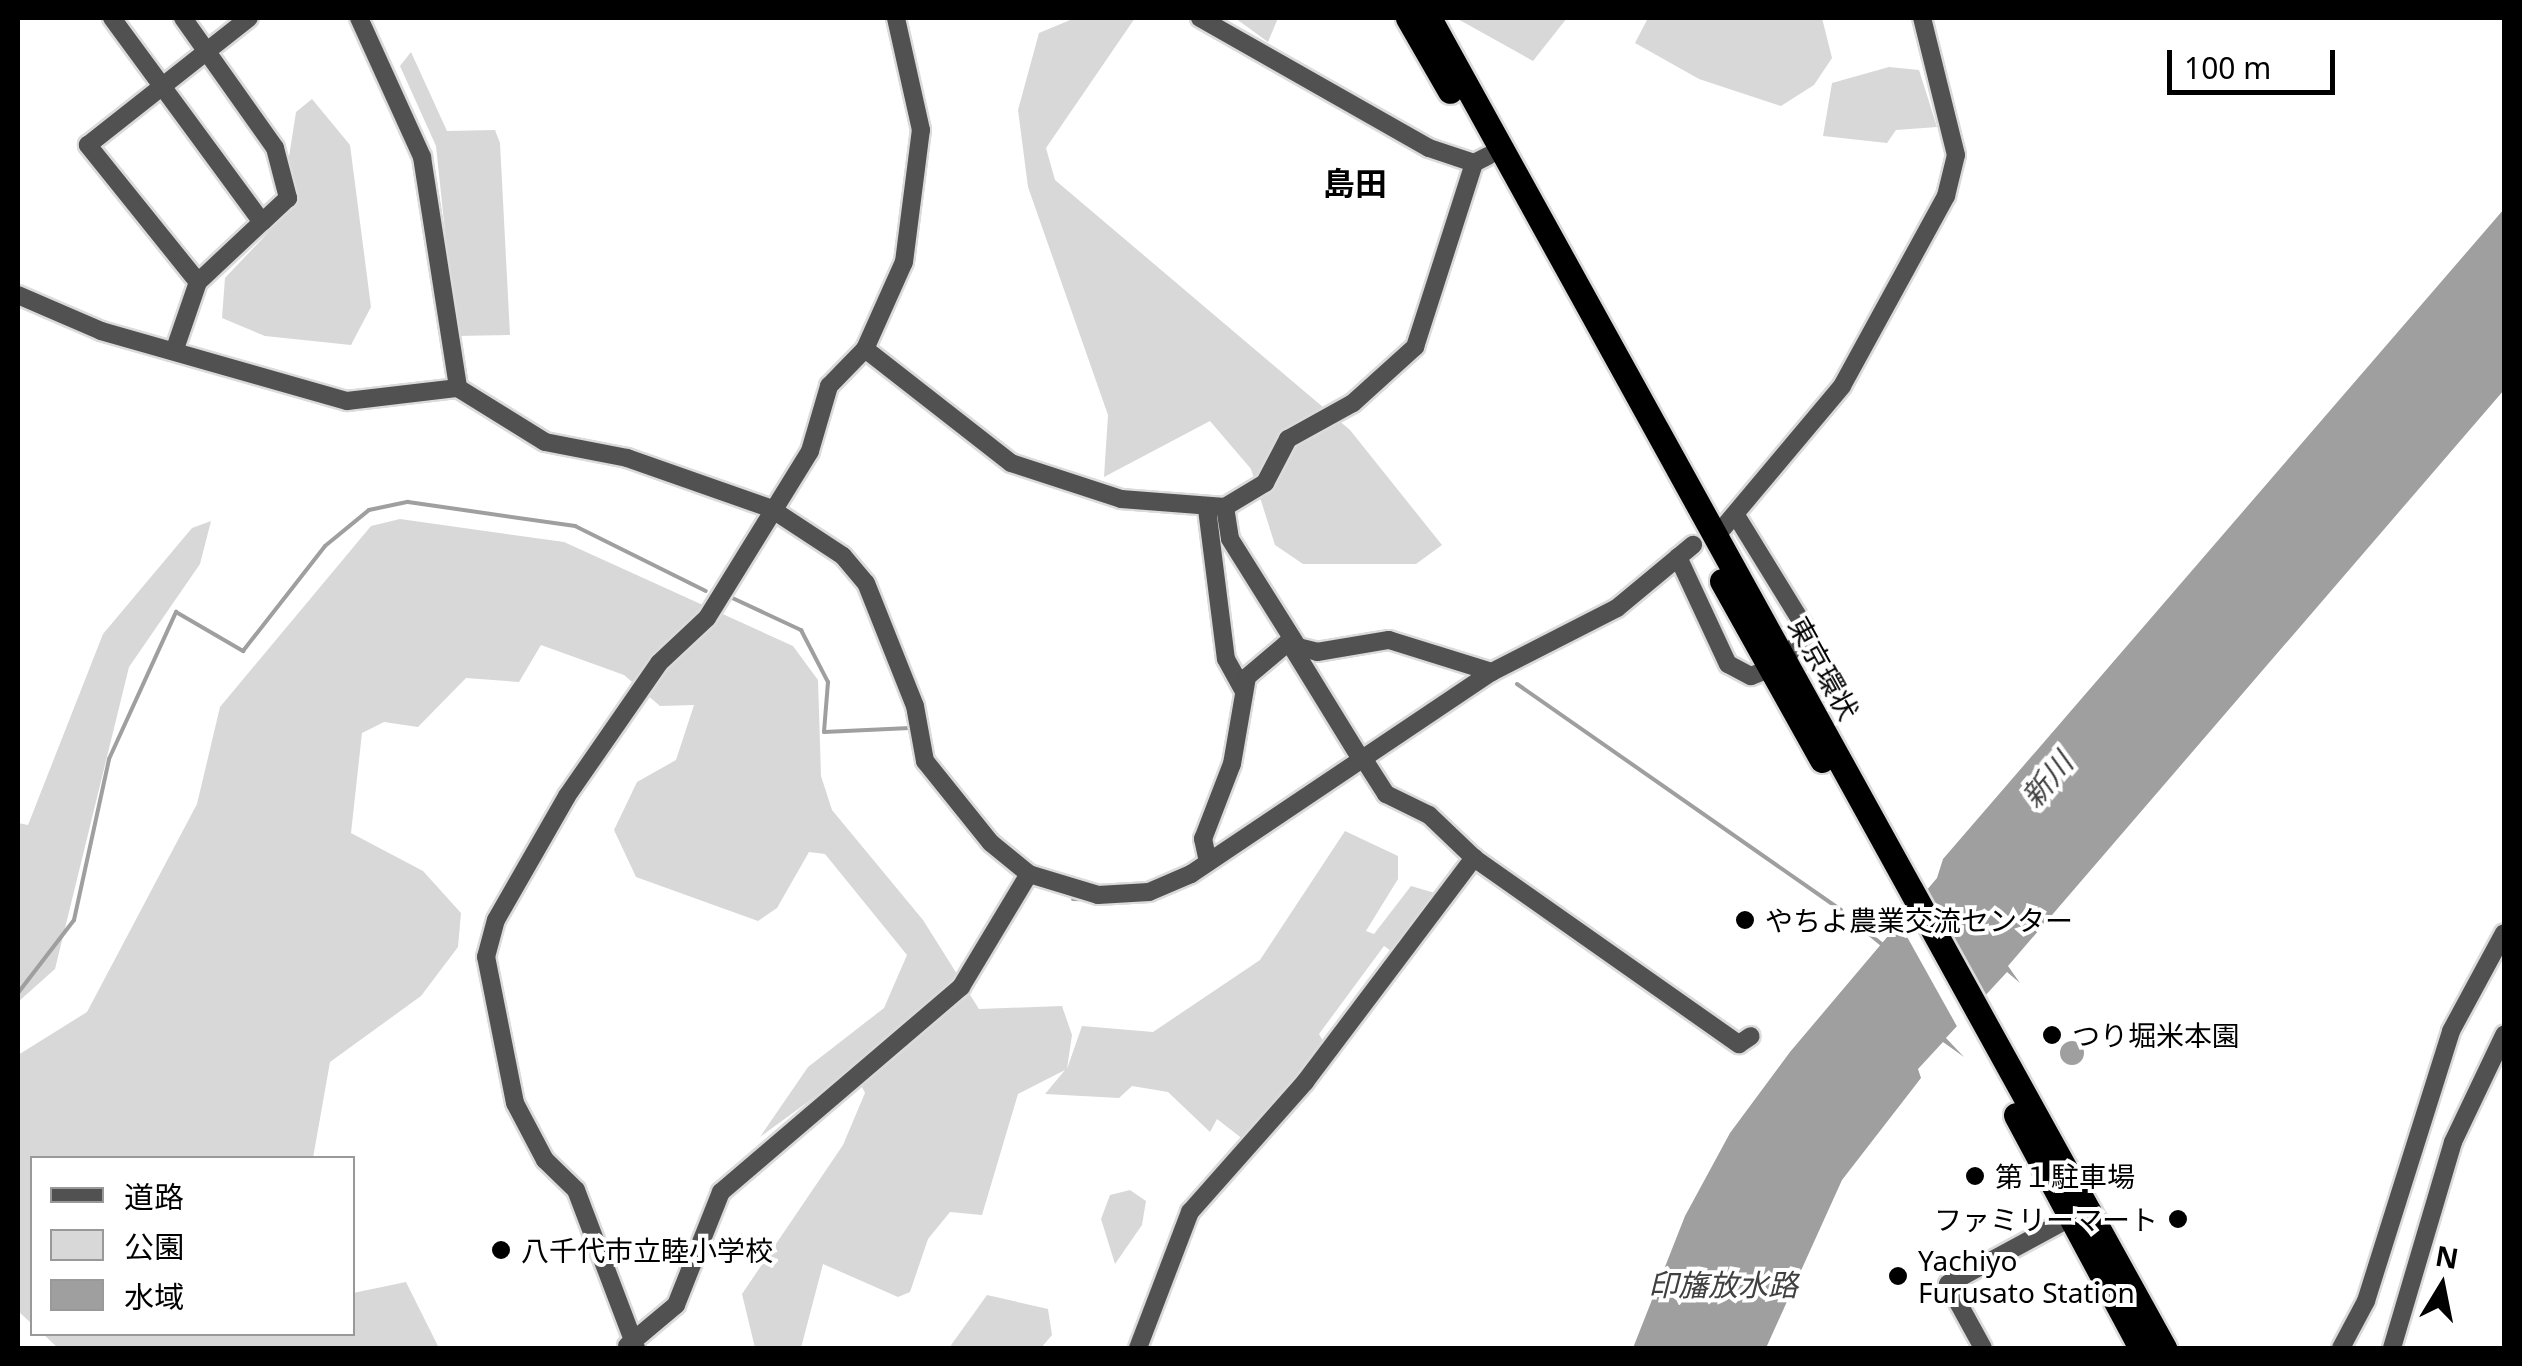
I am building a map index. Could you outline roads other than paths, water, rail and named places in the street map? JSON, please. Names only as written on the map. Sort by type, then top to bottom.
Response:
[{"type":"highway","name":"東京環状","points":[[1408,18],[1481,129],[1778,664],[1996,1060],[2077,1214],[2141,1348]]},
{"type":"highway","name":"東京環状","points":[[1429,18],[1481,129],[1481,160],[1570,288]]},
{"type":"highway","name":"東京環状","points":[[2077,1214],[2164,1348]]},
{"type":"street","points":[[112,18],[262,222]]},
{"type":"street","points":[[176,346],[198,282],[288,198],[282,168],[183,18]]},
{"type":"street","points":[[198,282],[88,145],[210,54],[249,18]]},
{"type":"street","points":[[358,18],[422,158],[458,388]]},
{"type":"street","points":[[896,18],[920,120],[920,175],[904,262],[865,349],[829,386],[810,451],[770,508],[706,618],[659,663],[568,796],[496,920],[486,958],[515,1103],[545,1160],[576,1190],[631,1346],[676,1305],[721,1192],[961,987],[1029,874]]},
{"type":"street","points":[[865,349],[1010,463],[1121,499],[1216,508],[1265,483],[1288,440],[1353,403],[1415,347],[1481,160],[1326,97],[1200,18]]},
{"type":"street","points":[[1678,558],[1728,664],[1751,676],[1778,664],[1807,631],[1730,522],[1842,386],[1946,196],[1956,155],[1922,18]]},
{"type":"street","points":[[19,303],[101,331],[176,346],[348,401],[458,388],[545,442],[627,458],[770,508],[866,582],[915,706],[926,760],[1029,874],[1126,896],[1208,862],[1492,672],[1617,608],[1693,545]]},
{"type":"street","points":[[1216,508],[1230,538],[1386,794],[1429,815],[1474,858],[1739,1044],[1751,1036]]},
{"type":"street","points":[[1216,508],[1226,658],[1243,690]]},
{"type":"street","points":[[1208,862],[1203,839],[1232,764],[1243,690],[1254,669],[1296,648],[1389,640],[1492,672]]},
{"type":"street","points":[[1138,1348],[1190,1212],[1290,1099],[1474,858]]},
{"type":"street","points":[[2341,1348],[2366,1302],[2451,1032],[2504,933]]},
{"type":"street","points":[[2392,1348],[2453,1142],[2504,1035]]},
{"type":"street","points":[[1983,1348],[1948,1284],[2077,1214]]},
{"type":"water","name":"印旛放水路","points":[[2504,209],[2504,390],[2008,966],[2020,983],[2007,972],[1946,1038],[1964,1057],[1943,1042],[1918,1069],[1921,1078],[1842,1180],[1766,1348],[1633,1348],[1685,1216],[1730,1133],[1790,1052],[1937,878],[1943,859]]},
{"type":"water","points":[[2072,1041],[2081,1044],[2081,1062],[2072,1065],[2063,1062],[2060,1053],[2063,1044]]},
{"type":"waterway","points":[[18,993],[74,920],[109,759],[176,612],[243,651],[325,546],[369,510],[408,502],[575,526],[706,591]]},
{"type":"waterway","points":[[728,596],[801,630],[828,682],[824,732],[910,728]]},
{"type":"waterway","points":[[1517,684],[1841,910]]},
{"type":"waterway","points":[[984,849],[1016,874]]},
{"type":"waterway","points":[[1156,898],[1197,880]]},
{"type":"waterway","points":[[1073,899],[1147,901]]},
{"type":"waterway","points":[[1868,933],[1884,946]]},
{"type":"place","name":"やちよ農業交流センター","points":[[1745,920]]},
{"type":"place","name":"つり堀米本園","points":[[2052,1035]]},
{"type":"place","name":"第１駐車場","points":[[1975,1176]]},
{"type":"place","name":"ファミリーマート","points":[[2178,1219]]},
{"type":"place","name":"八千代市立睦小学校","points":[[501,1250]]},
{"type":"place","name":"Yachiyo Furusato Station","points":[[1898,1276]]},
{"type":"district","name":"島田","points":[[1355,183]]},
{"type":"water label","name":"新川","points":[[2047,780]]}]
